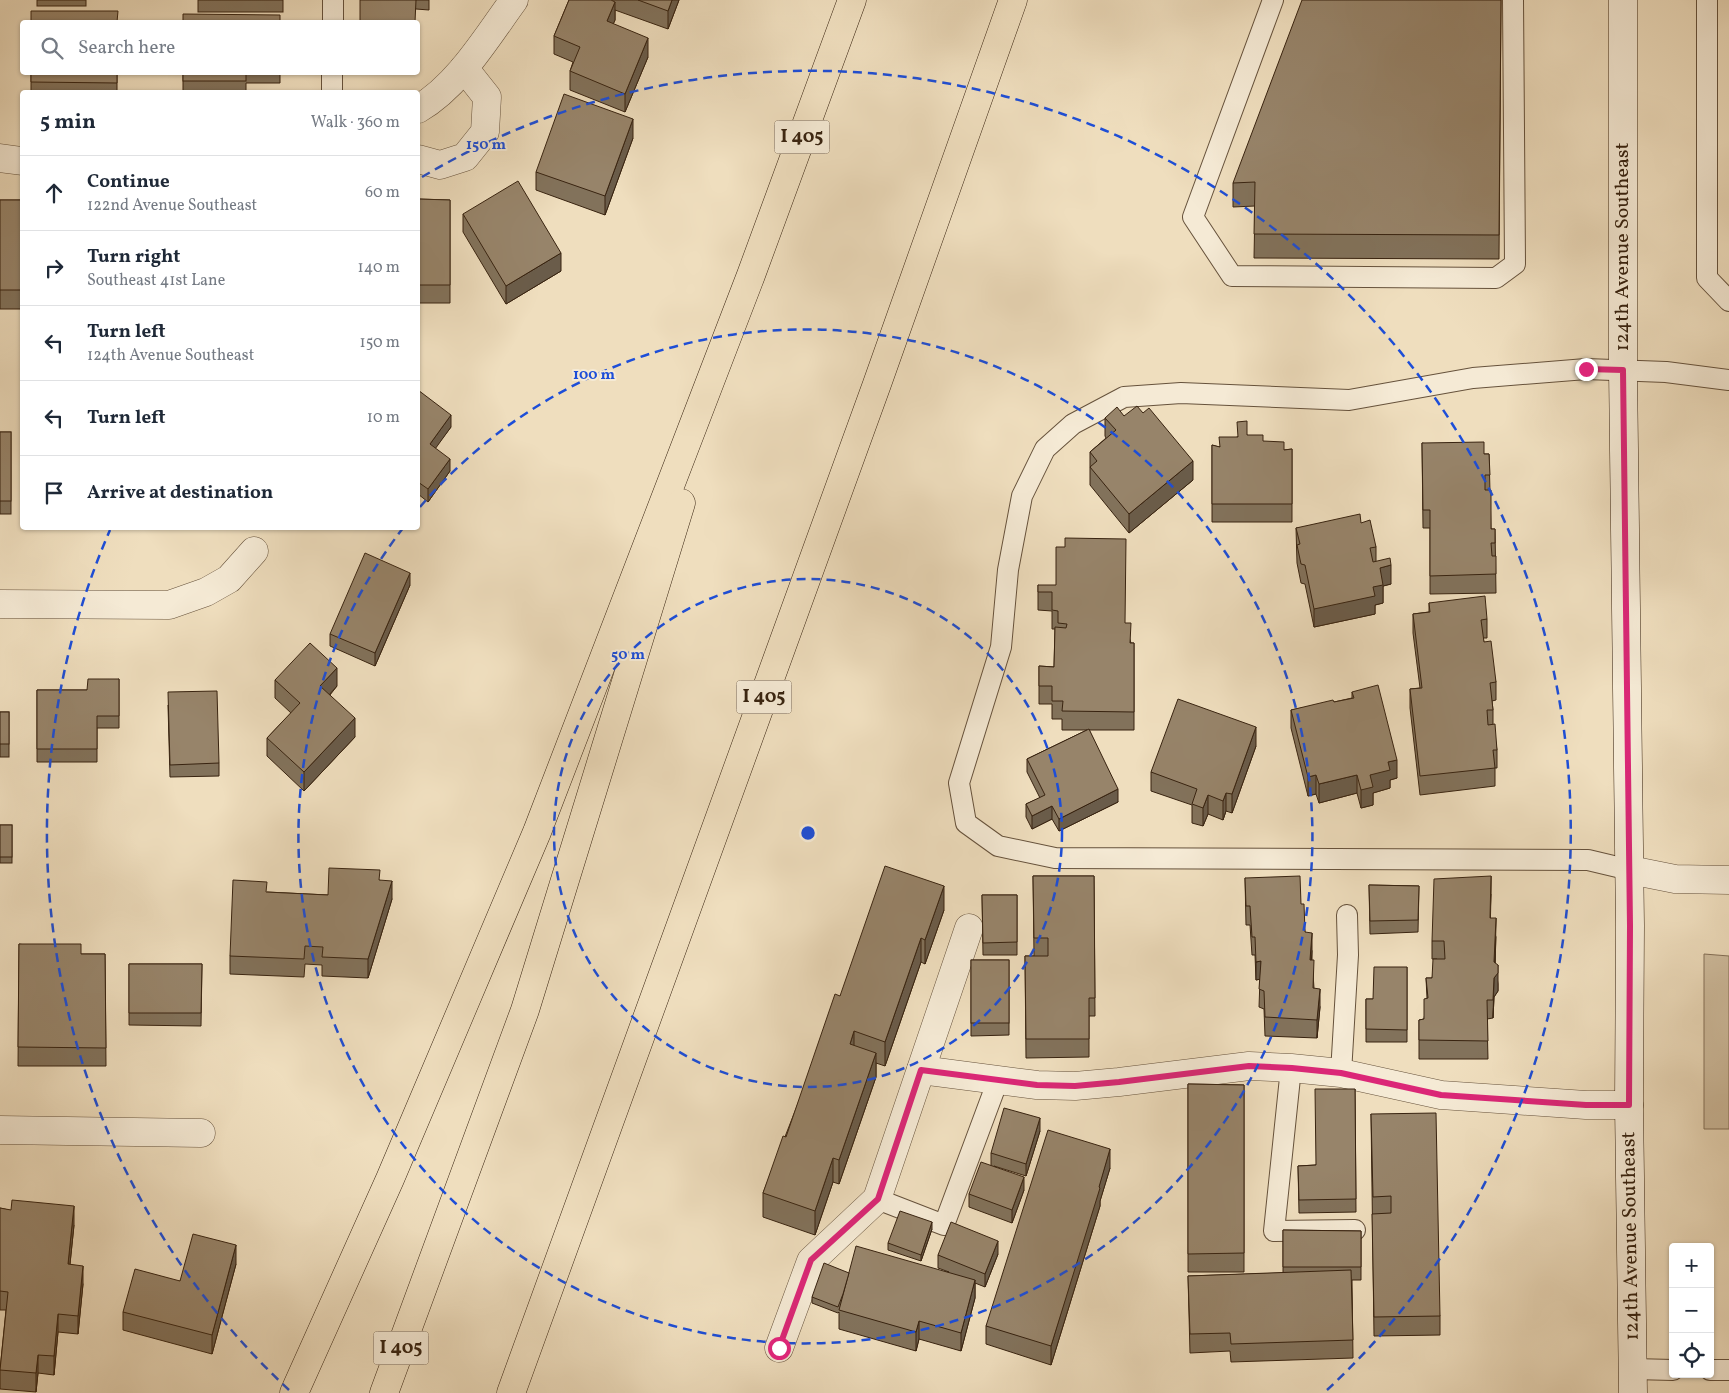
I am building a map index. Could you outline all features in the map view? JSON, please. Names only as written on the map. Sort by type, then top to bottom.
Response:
[{"type":"highway","name":"I 405","points":[[384,1393],[525,1010],[752,275],[852,0]]},
{"type":"highway","name":"I 405","points":[[511,1393],[871,403],[1013,0]]},
{"type":"highway","points":[[294,1393],[390,1179],[537,832],[752,275]]},
{"type":"street","points":[[420,108],[429,103],[464,68],[514,0]]},
{"type":"street","name":"124th Avenue Southeast","points":[[1623,0],[1623,370],[1630,870],[1629,1105],[1633,1381]]},
{"type":"street","points":[[420,160],[440,165],[466,158],[485,132],[487,97],[464,68]]},
{"type":"street","points":[[0,158],[20,161]]},
{"type":"street","points":[[0,604],[169,605],[206,592],[229,579],[254,551]]},
{"type":"street","points":[[1630,870],[1675,879],[1729,880]]},
{"type":"street","points":[[779,1348],[811,1260],[878,1199],[969,928]]},
{"type":"street","points":[[921,1070],[1037,1085],[1075,1086],[1249,1066],[1292,1068],[1341,1073],[1441,1095],[1586,1105],[1629,1105]]},
{"type":"street","points":[[0,1130],[201,1133]]},
{"type":"lane","points":[[333,0],[333,20]]},
{"type":"lane","points":[[1273,0],[1193,217],[1232,276],[1496,278],[1515,264],[1513,0]]},
{"type":"lane","points":[[1707,0],[1707,278],[1729,301]]},
{"type":"lane","points":[[332,75],[332,90]]},
{"type":"lane","points":[[1630,870],[1588,860],[1055,858],[998,846],[966,823],[959,783],[1001,647],[1008,570],[1022,496],[1045,449],[1073,424],[1124,397],[1181,393],[1349,400],[1473,378],[1586,369],[1666,372],[1729,380]]},
{"type":"lane","points":[[1341,1073],[1348,955],[1347,915]]},
{"type":"lane","points":[[1292,1068],[1274,1231],[1355,1230]]},
{"type":"lane","points":[[878,1199],[944,1225],[998,1080]]},
{"type":"lane","points":[[1714,1370],[1729,1370]]},
{"type":"lane","points":[[1633,1381],[1669,1371]]},
{"type":"shaded area","points":[[1704,954],[1729,956],[1729,1129],[1704,1129]]},
{"type":"building","points":[[360,0],[416,0],[415,20],[360,20]]},
{"type":"building","points":[[569,0],[611,0],[615,2],[607,21],[648,38],[625,94],[570,71],[580,47],[554,36]]},
{"type":"building","points":[[638,0],[672,0],[668,11]]},
{"type":"building","points":[[1302,0],[1501,0],[1499,235],[1254,234],[1255,182],[1233,183]]},
{"type":"building","points":[[31,11],[118,11],[117,20],[31,20]]},
{"type":"building","points":[[183,14],[280,15],[280,20],[183,20]]},
{"type":"building","points":[[31,75],[117,75],[117,83],[31,82]]},
{"type":"building","points":[[183,75],[246,75],[246,81],[183,81]]},
{"type":"building","points":[[564,94],[633,119],[605,196],[536,172]]},
{"type":"building","points":[[518,181],[561,253],[506,286],[463,214]]},
{"type":"building","points":[[420,199],[450,200],[450,285],[420,285]]},
{"type":"building","points":[[0,200],[20,200],[20,290],[0,290]]},
{"type":"building","points":[[420,392],[451,415],[430,444],[450,459],[428,489],[420,483]]},
{"type":"building","points":[[1137,406],[1143,413],[1149,408],[1193,461],[1129,514],[1090,467],[1097,461],[1090,452],[1116,430],[1105,418],[1117,407],[1124,416]]},
{"type":"building","points":[[1247,421],[1247,435],[1263,435],[1263,441],[1284,442],[1284,450],[1292,449],[1292,504],[1212,504],[1212,445],[1220,447],[1219,437],[1238,437],[1237,422]]},
{"type":"building","points":[[0,432],[11,432],[11,501],[0,501]]},
{"type":"building","points":[[1484,442],[1484,454],[1489,454],[1490,475],[1485,475],[1485,490],[1491,490],[1491,529],[1495,529],[1495,543],[1491,543],[1492,556],[1496,556],[1496,574],[1430,576],[1430,510],[1423,510],[1422,443]]},
{"type":"building","points":[[1360,514],[1361,523],[1370,520],[1376,547],[1370,548],[1373,562],[1390,558],[1391,565],[1380,568],[1383,585],[1373,587],[1375,596],[1314,609],[1305,565],[1301,564],[1297,545],[1300,544],[1296,528]]},
{"type":"building","points":[[1065,538],[1126,539],[1125,623],[1131,623],[1130,643],[1134,643],[1134,712],[1062,711],[1063,701],[1052,701],[1052,686],[1039,686],[1039,666],[1054,667],[1055,627],[1066,628],[1067,624],[1058,623],[1058,611],[1052,610],[1052,592],[1038,592],[1038,585],[1056,585],[1056,547],[1065,547]]},
{"type":"building","points":[[365,553],[410,573],[375,653],[330,634]]},
{"type":"building","points":[[1485,596],[1487,619],[1481,620],[1484,642],[1491,641],[1496,682],[1490,683],[1493,710],[1487,710],[1488,725],[1495,724],[1497,750],[1493,750],[1495,768],[1420,776],[1410,689],[1422,688],[1413,614],[1430,612],[1429,603]]},
{"type":"building","points":[[310,643],[337,668],[320,686],[355,718],[304,772],[267,738],[300,703],[275,680]]},
{"type":"building","points":[[88,679],[119,679],[119,716],[97,716],[97,749],[37,749],[37,690],[87,690]]},
{"type":"building","points":[[1378,685],[1397,760],[1388,762],[1390,770],[1370,775],[1373,787],[1361,790],[1357,775],[1319,784],[1316,775],[1308,777],[1291,710],[1333,700],[1334,702],[1354,698],[1352,692]]},
{"type":"building","points":[[217,691],[219,763],[170,765],[168,692]]},
{"type":"building","points":[[1178,699],[1256,727],[1232,794],[1226,793],[1223,801],[1208,795],[1203,808],[1192,804],[1197,789],[1151,772]]},
{"type":"building","points":[[0,712],[9,712],[9,744],[0,744]]},
{"type":"building","points":[[1089,729],[1118,789],[1059,819],[1052,806],[1032,816],[1026,804],[1045,795],[1027,759]]},
{"type":"building","points":[[0,825],[12,825],[12,857],[0,857]]},
{"type":"building","points":[[885,866],[944,886],[925,940],[921,938],[885,1042],[854,1031],[850,1044],[876,1053],[839,1160],[833,1158],[815,1211],[763,1193],[783,1136],[786,1137],[835,994],[840,996]]},
{"type":"building","points":[[329,868],[380,870],[379,880],[392,881],[368,959],[322,957],[323,947],[305,946],[304,959],[230,956],[233,880],[267,882],[266,892],[328,895]]},
{"type":"building","points":[[1033,876],[1094,876],[1095,998],[1089,998],[1089,1039],[1026,1039],[1025,956],[1048,956],[1048,938],[1034,938]]},
{"type":"building","points":[[1300,876],[1305,932],[1312,933],[1310,960],[1314,960],[1313,988],[1320,989],[1317,1020],[1265,1017],[1264,991],[1259,989],[1261,961],[1256,962],[1255,937],[1252,937],[1250,906],[1246,906],[1245,878]]},
{"type":"building","points":[[1491,876],[1490,918],[1496,918],[1494,962],[1498,965],[1498,973],[1494,978],[1493,1000],[1487,1000],[1488,1041],[1419,1040],[1419,1020],[1424,1019],[1424,999],[1428,998],[1426,978],[1432,978],[1433,959],[1445,959],[1444,941],[1432,941],[1434,879]]},
{"type":"building","points":[[1369,885],[1419,886],[1418,920],[1370,921]]},
{"type":"building","points":[[982,895],[1017,895],[1017,942],[983,943]]},
{"type":"building","points":[[19,944],[81,944],[81,954],[105,954],[106,1048],[18,1047]]},
{"type":"building","points":[[971,960],[1009,960],[1009,1023],[971,1023]]},
{"type":"building","points":[[129,964],[202,964],[201,1013],[129,1013]]},
{"type":"building","points":[[1374,967],[1407,967],[1407,1030],[1366,1029],[1366,999],[1373,999]]},
{"type":"building","points":[[1188,1084],[1244,1085],[1244,1253],[1188,1254]]},
{"type":"building","points":[[1315,1089],[1355,1089],[1356,1199],[1299,1200],[1298,1166],[1316,1165]]},
{"type":"building","points":[[1004,1108],[1040,1118],[1026,1164],[991,1153]]},
{"type":"building","points":[[1436,1113],[1440,1316],[1374,1317],[1372,1214],[1391,1213],[1391,1196],[1373,1197],[1371,1114]]},
{"type":"building","points":[[1048,1130],[1110,1149],[1100,1188],[1051,1346],[986,1326]]},
{"type":"building","points":[[981,1162],[1024,1177],[1012,1210],[969,1194]]},
{"type":"building","points":[[12,1200],[74,1206],[68,1264],[83,1266],[78,1316],[58,1314],[54,1356],[38,1355],[36,1373],[0,1370],[8,1292],[0,1291],[0,1208],[11,1210]]},
{"type":"building","points":[[900,1211],[932,1222],[921,1255],[888,1243]]},
{"type":"building","points":[[951,1222],[998,1241],[985,1274],[938,1255]]},
{"type":"building","points":[[1283,1230],[1361,1231],[1361,1267],[1283,1267]]},
{"type":"building","points":[[193,1234],[236,1245],[212,1335],[123,1312],[135,1269],[180,1281]]},
{"type":"building","points":[[856,1246],[975,1280],[961,1333],[919,1321],[916,1332],[839,1310]]},
{"type":"building","points":[[824,1263],[849,1273],[838,1307],[812,1297]]},
{"type":"building","points":[[1351,1270],[1353,1340],[1231,1344],[1230,1333],[1190,1334],[1188,1276]]},
{"type":"route","points":[[779,1348],[811,1260],[878,1199],[921,1070],[1037,1085],[1075,1086],[1249,1066],[1292,1068],[1341,1073],[1441,1095],[1586,1105],[1629,1105],[1630,870],[1623,370],[1586,369]]}]
